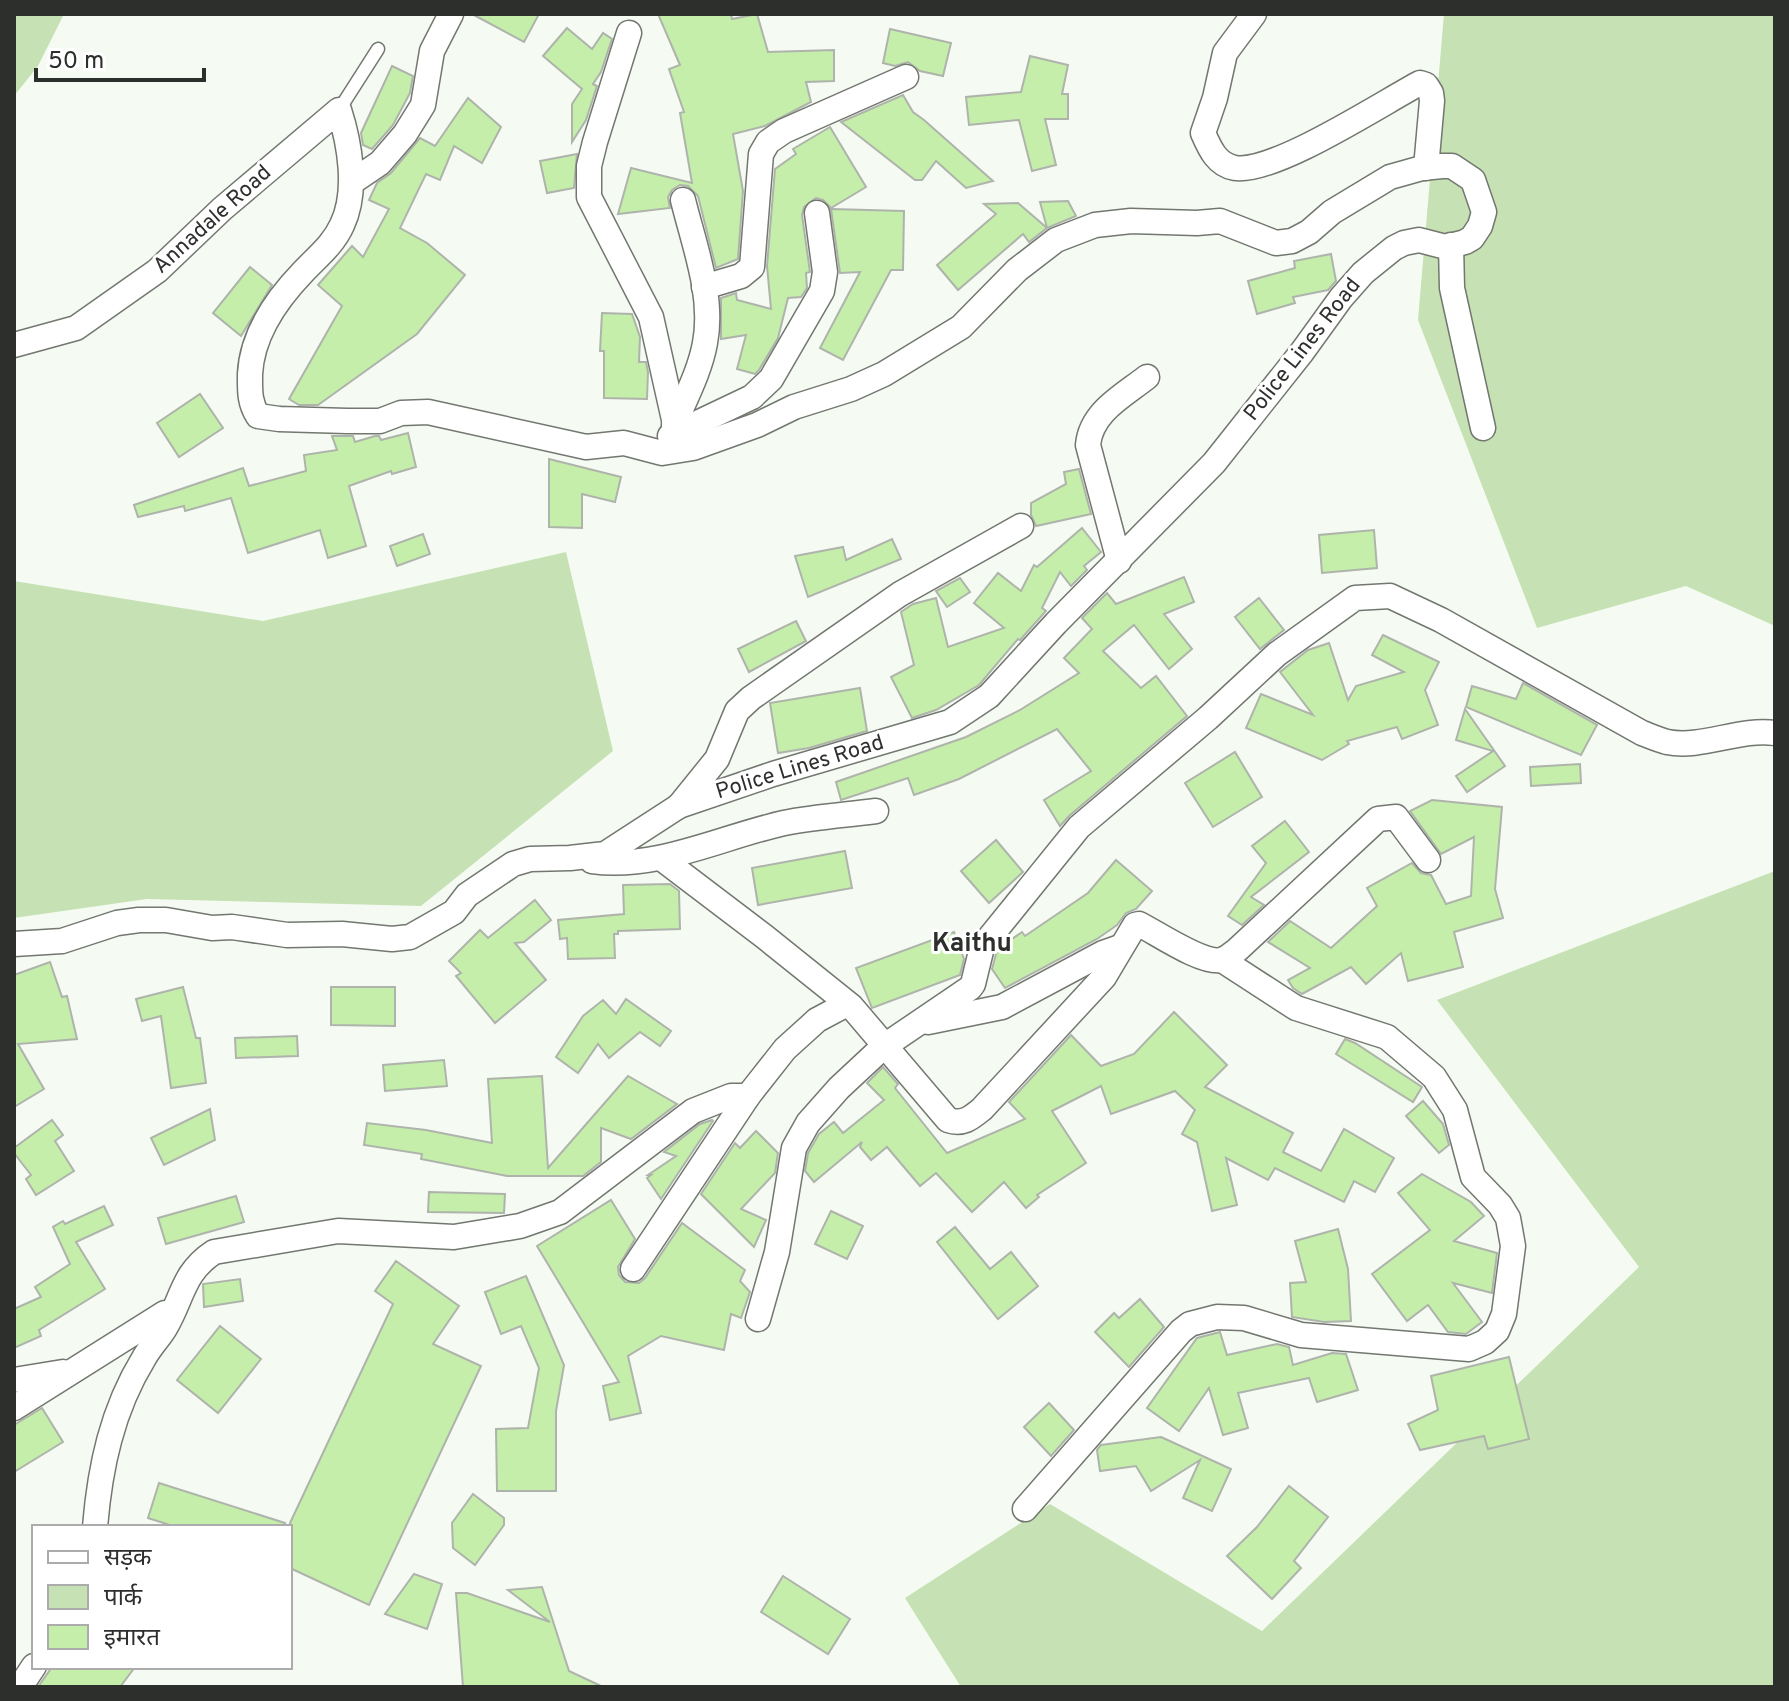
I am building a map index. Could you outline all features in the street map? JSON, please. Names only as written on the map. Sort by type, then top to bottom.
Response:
[{"type":"street","points":[[352,182],[380,163],[405,134],[423,105],[432,51],[451,14]]},
{"type":"street","points":[[1254,14],[1225,53],[1203,133],[1211,152],[1224,164],[1237,168],[1262,165],[1303,147],[1420,83],[1426,85],[1432,101],[1426,168]]},
{"type":"street","points":[[629,33],[589,166],[589,197],[651,317],[669,438]]},
{"type":"street","points":[[704,287],[741,276],[752,267],[761,154],[768,142],[784,131],[906,77]]},
{"type":"street","points":[[339,110],[352,182],[344,223],[333,241],[284,293],[255,342],[250,393],[252,407],[258,416],[380,421],[401,413],[428,412],[586,447],[669,438],[752,397],[771,379],[822,291],[825,272],[817,213]]},
{"type":"street","name":"Annadale Road","points":[[14,345],[76,328],[157,271],[222,209],[339,110]]},
{"type":"street","points":[[669,438],[693,448],[884,374],[961,327],[1017,270],[1056,240],[1095,225],[1131,221],[1220,221],[1276,243],[1292,241],[1309,232],[1332,212],[1390,177],[1426,168],[1452,166],[1473,180],[1484,212],[1472,238],[1451,245],[1452,288],[1483,428]]},
{"type":"street","points":[[669,438],[705,342],[706,299],[683,200]]},
{"type":"street","name":"Police Lines Road","points":[[14,944],[62,941],[117,923],[139,920],[166,920],[287,935],[410,937],[454,912],[467,895],[513,864],[530,859],[605,854],[679,806],[773,774],[950,722],[989,696],[1056,623],[1214,463],[1363,273],[1404,243],[1419,240],[1437,247],[1451,245]]},
{"type":"street","points":[[1119,561],[1088,445],[1089,432],[1099,415],[1147,377]]},
{"type":"street","points":[[679,806],[717,759],[737,711],[751,698],[900,594],[1021,526]]},
{"type":"street","points":[[758,1319],[777,1252],[794,1148],[808,1123],[883,1047],[970,988],[982,947],[1079,827],[1196,728],[1277,654],[1355,598],[1390,596],[1455,627],[1642,733],[1669,742],[1704,740],[1757,730],[1775,733]]},
{"type":"street","points":[[570,858],[614,864],[661,858],[786,823],[876,811]]},
{"type":"street","points":[[1222,960],[1237,950],[1378,819],[1396,817],[1428,860]]},
{"type":"street","points":[[661,858],[847,1004],[948,1120],[956,1123],[969,1120],[1104,977],[1133,927],[1139,924],[1186,950],[1211,960],[1222,960],[1296,1008],[1387,1037],[1434,1077],[1455,1110],[1473,1177],[1508,1218],[1513,1246],[1504,1314],[1497,1331],[1485,1342],[1469,1349],[1301,1335],[1244,1318],[1217,1317],[1190,1324],[1025,1509]]},
{"type":"street","points":[[918,1024],[1002,1007],[1120,947]]},
{"type":"street","points":[[633,1269],[748,1096],[785,1049],[817,1020],[847,1004]]},
{"type":"street","points":[[95,1525],[98,1484],[118,1409],[143,1359],[166,1327],[196,1263],[214,1252],[338,1231],[454,1237],[520,1226],[560,1212],[693,1111],[731,1096],[748,1096]]},
{"type":"street","points":[[14,1408],[165,1313],[172,1313]]},
{"type":"street","points":[[14,1380],[77,1369]]},
{"type":"street","points":[[20,1687],[32,1669]]},
{"type":"lane","name":"Annadale Road","points":[[339,110],[378,49]]},
{"type":"green space","points":[[14,14],[64,14],[38,66],[14,96]]},
{"type":"green space","points":[[1444,14],[1775,14],[1775,626],[1686,586],[1537,628],[1418,320]]},
{"type":"green space","points":[[566,552],[613,751],[421,906],[147,899],[14,918],[14,581],[263,621]]},
{"type":"green space","points":[[1775,871],[1775,1687],[961,1687],[905,1598],[1050,1504],[1262,1631],[1639,1267],[1437,1000]]},
{"type":"building","points":[[472,14],[539,14],[524,42]]},
{"type":"building","points":[[658,14],[731,14],[732,19],[757,14],[768,52],[834,50],[834,81],[806,82],[811,102],[765,126],[733,134],[743,191],[738,259],[716,268],[698,196],[688,186],[680,185],[672,190],[668,197],[670,208],[618,214],[631,168],[692,183],[680,113],[684,112],[669,69],[680,65]]},
{"type":"building","points":[[567,28],[592,49],[603,33],[612,39],[601,72],[593,84],[597,86],[586,120],[572,142],[572,104],[582,89],[543,56]]},
{"type":"building","points":[[890,29],[951,43],[943,76],[920,71],[908,62],[895,66],[883,63]]},
{"type":"building","points":[[1030,56],[1068,65],[1062,94],[1068,94],[1068,119],[1045,119],[1056,165],[1032,171],[1019,120],[969,125],[966,97],[1021,92]]},
{"type":"building","points":[[392,66],[413,76],[410,93],[393,125],[372,149],[363,145],[361,133]]},
{"type":"building","points":[[903,95],[913,112],[993,181],[966,188],[936,161],[922,180],[915,180],[841,122]]},
{"type":"building","points":[[468,98],[501,127],[482,163],[454,146],[440,180],[426,174],[400,228],[427,243],[465,275],[417,334],[318,405],[299,405],[289,399],[342,306],[318,285],[352,246],[363,257],[389,209],[369,200],[377,183],[391,173],[420,138],[435,146]]},
{"type":"building","points":[[830,127],[866,187],[831,208],[816,198],[804,207],[802,215],[810,272],[806,273],[807,288],[801,297],[788,298],[778,338],[759,370],[755,374],[737,369],[746,335],[721,339],[721,298],[736,293],[737,300],[771,309],[767,266],[775,169],[796,154],[793,149]]},
{"type":"building","points":[[577,154],[574,188],[547,193],[540,161]]},
{"type":"building","points":[[1068,201],[1076,216],[1047,228],[1040,202]]},
{"type":"building","points":[[1018,203],[1047,228],[1029,242],[1023,234],[958,290],[937,265],[996,214],[984,204]]},
{"type":"building","points":[[831,209],[904,211],[903,270],[891,270],[843,360],[820,348],[860,272],[840,273]]},
{"type":"building","points":[[1331,254],[1336,281],[1328,290],[1293,297],[1295,303],[1257,314],[1248,281],[1295,268],[1294,261]]},
{"type":"building","points":[[250,267],[272,285],[241,336],[213,313]]},
{"type":"building","points":[[602,313],[632,314],[640,337],[639,362],[646,362],[648,372],[647,399],[604,398],[604,351],[600,351]]},
{"type":"building","points":[[200,394],[223,428],[179,457],[157,423]]},
{"type":"building","points":[[408,433],[416,467],[392,474],[391,471],[349,486],[366,546],[328,558],[320,530],[248,553],[231,498],[185,511],[184,506],[138,517],[134,505],[243,468],[249,486],[306,471],[304,455],[337,450],[332,436],[353,436],[355,442],[375,436],[381,440]]},
{"type":"building","points":[[549,459],[621,477],[615,502],[582,494],[582,528],[549,527]]},
{"type":"building","points":[[1079,469],[1091,514],[1036,526],[1031,515],[1031,503],[1066,484],[1064,472]]},
{"type":"building","points":[[1082,528],[1101,552],[1084,566],[1087,570],[1071,586],[1060,572],[1042,608],[1046,611],[979,685],[936,710],[912,718],[891,677],[914,665],[901,612],[913,604],[936,598],[948,647],[1004,628],[974,603],[998,573],[1021,591],[1034,565],[1037,567]]},
{"type":"building","points":[[1374,530],[1377,568],[1322,573],[1319,535]]},
{"type":"building","points":[[423,534],[430,554],[397,566],[390,546]]},
{"type":"building","points":[[892,539],[901,559],[808,597],[795,556],[843,547],[846,560]]},
{"type":"building","points":[[1184,577],[1194,602],[1164,614],[1192,649],[1169,669],[1134,625],[1103,651],[1141,688],[1156,676],[1187,716],[1060,826],[1044,800],[1091,771],[1057,729],[959,779],[914,795],[908,778],[841,800],[836,782],[966,737],[1020,710],[1079,673],[1064,658],[1092,629],[1082,618],[1107,593],[1116,604]]},
{"type":"building","points":[[960,578],[970,592],[947,607],[936,591]]},
{"type":"building","points":[[1259,598],[1284,630],[1260,649],[1235,617]]},
{"type":"building","points":[[796,621],[806,641],[749,672],[738,649]]},
{"type":"building","points":[[1383,635],[1439,662],[1425,690],[1438,725],[1402,739],[1397,727],[1347,741],[1349,744],[1322,760],[1246,728],[1261,694],[1313,715],[1280,672],[1308,650],[1329,643],[1348,700],[1356,686],[1404,672],[1372,655]]},
{"type":"building","points":[[1523,683],[1597,725],[1581,755],[1466,707],[1472,686],[1516,699]]},
{"type":"building","points":[[860,688],[867,731],[809,748],[778,753],[770,703]]},
{"type":"building","points":[[1465,709],[1505,766],[1467,792],[1456,776],[1493,751],[1456,740]]},
{"type":"building","points":[[1235,752],[1262,797],[1213,827],[1185,783]]},
{"type":"building","points":[[1580,764],[1581,783],[1531,786],[1530,767]]},
{"type":"building","points":[[1432,800],[1502,807],[1495,889],[1503,918],[1454,932],[1463,967],[1408,981],[1401,953],[1366,984],[1351,967],[1302,994],[1293,988],[1288,980],[1310,968],[1268,942],[1290,921],[1331,948],[1377,906],[1367,888],[1412,863],[1421,873],[1431,875],[1446,904],[1471,896],[1474,837],[1441,854],[1410,811]]},
{"type":"building","points":[[1285,821],[1309,852],[1251,897],[1264,905],[1242,925],[1228,916],[1266,863],[1252,846]]},
{"type":"building","points":[[996,840],[1023,872],[989,903],[961,871]]},
{"type":"building","points":[[845,851],[852,888],[758,905],[752,868]]},
{"type":"building","points":[[1116,860],[1152,891],[1136,909],[1126,913],[1117,925],[1097,939],[1005,988],[992,969],[1002,946],[1022,932],[1025,936],[1088,893]]},
{"type":"building","points":[[670,884],[679,891],[680,929],[618,931],[614,934],[615,958],[568,959],[567,938],[560,939],[558,920],[624,914],[623,885]]},
{"type":"building","points":[[535,900],[551,920],[524,942],[515,943],[546,980],[495,1023],[456,976],[461,973],[449,961],[480,930],[488,938]]},
{"type":"building","points":[[954,932],[964,959],[960,975],[872,1008],[856,968]]},
{"type":"building","points":[[50,962],[62,997],[67,996],[77,1039],[18,1044],[44,1089],[14,1107],[14,975]]},
{"type":"building","points":[[183,987],[196,1038],[200,1038],[206,1083],[171,1088],[161,1016],[142,1021],[136,999]]},
{"type":"building","points":[[331,987],[395,987],[395,1026],[331,1025]]},
{"type":"building","points":[[626,999],[671,1031],[660,1046],[640,1032],[609,1058],[598,1044],[578,1073],[556,1057],[583,1016],[603,1000],[616,1014]]},
{"type":"building","points":[[1174,1012],[1227,1065],[1205,1087],[1293,1133],[1283,1152],[1321,1171],[1344,1129],[1394,1158],[1375,1192],[1354,1181],[1344,1202],[1275,1168],[1268,1180],[1226,1158],[1237,1205],[1212,1211],[1197,1142],[1182,1134],[1195,1110],[1175,1091],[1111,1114],[1101,1086],[1052,1111],[1086,1163],[1037,1195],[1039,1197],[1026,1208],[1004,1182],[972,1212],[936,1173],[920,1186],[887,1147],[871,1160],[860,1147],[862,1142],[814,1182],[805,1171],[808,1153],[819,1134],[834,1122],[843,1133],[884,1100],[867,1083],[883,1067],[898,1084],[895,1088],[947,1153],[1025,1119],[1009,1102],[1071,1035],[1101,1066],[1134,1054]]},
{"type":"building","points":[[297,1036],[298,1056],[236,1058],[235,1038]]},
{"type":"building","points":[[1345,1039],[1422,1087],[1413,1102],[1336,1054]]},
{"type":"building","points":[[444,1060],[447,1086],[385,1091],[383,1065]]},
{"type":"building","points":[[542,1076],[548,1168],[628,1076],[677,1104],[631,1139],[601,1128],[601,1162],[583,1176],[507,1176],[421,1159],[422,1154],[364,1145],[367,1123],[426,1130],[492,1143],[488,1079]]},
{"type":"building","points":[[1423,1101],[1443,1124],[1449,1145],[1439,1153],[1406,1116]]},
{"type":"building","points":[[210,1109],[215,1140],[164,1165],[151,1138]]},
{"type":"building","points":[[52,1120],[63,1135],[55,1141],[74,1171],[36,1195],[26,1179],[31,1175],[14,1153],[14,1148]]},
{"type":"building","points":[[712,1120],[661,1199],[647,1178],[651,1175],[648,1175],[676,1156],[664,1152],[700,1124]]},
{"type":"building","points":[[756,1131],[778,1153],[775,1173],[741,1209],[766,1220],[754,1247],[701,1194],[735,1143],[740,1148]]},
{"type":"building","points":[[1422,1174],[1471,1202],[1484,1216],[1454,1241],[1497,1253],[1492,1293],[1453,1283],[1482,1322],[1466,1334],[1448,1332],[1428,1305],[1407,1321],[1372,1274],[1430,1230],[1398,1193]]},
{"type":"building","points":[[429,1192],[505,1194],[504,1213],[428,1212]]},
{"type":"building","points":[[236,1196],[244,1222],[166,1244],[158,1218]]},
{"type":"building","points":[[611,1200],[635,1239],[618,1267],[619,1275],[625,1282],[639,1283],[645,1278],[682,1223],[745,1270],[740,1281],[750,1292],[741,1318],[731,1314],[724,1350],[661,1336],[628,1356],[641,1413],[610,1420],[603,1386],[619,1382],[537,1246]]},
{"type":"building","points":[[104,1206],[113,1225],[76,1242],[105,1289],[39,1330],[41,1336],[14,1348],[14,1309],[41,1297],[35,1287],[70,1264],[53,1227]]},
{"type":"building","points":[[831,1211],[863,1226],[847,1259],[815,1244]]},
{"type":"building","points":[[955,1227],[990,1269],[1011,1252],[1038,1286],[998,1319],[937,1242]]},
{"type":"building","points":[[1338,1229],[1348,1269],[1351,1321],[1324,1322],[1292,1317],[1290,1283],[1306,1282],[1295,1241]]},
{"type":"building","points":[[396,1261],[459,1306],[433,1344],[481,1366],[369,1605],[292,1569],[290,1523],[393,1304],[375,1291]]},
{"type":"building","points":[[526,1276],[564,1365],[556,1411],[556,1491],[497,1491],[496,1429],[528,1428],[539,1368],[521,1326],[501,1334],[485,1292]]},
{"type":"building","points":[[240,1279],[243,1301],[204,1307],[203,1284]]},
{"type":"building","points":[[1140,1299],[1164,1327],[1129,1367],[1095,1332],[1114,1313],[1119,1318]]},
{"type":"building","points":[[220,1326],[261,1359],[218,1413],[177,1380]]},
{"type":"building","points":[[1220,1332],[1227,1355],[1277,1344],[1289,1347],[1293,1365],[1332,1353],[1346,1354],[1358,1390],[1317,1402],[1309,1378],[1238,1393],[1248,1428],[1223,1435],[1209,1388],[1179,1431],[1147,1408],[1197,1338]]},
{"type":"building","points":[[1509,1357],[1529,1439],[1488,1449],[1484,1436],[1420,1450],[1408,1424],[1438,1410],[1431,1376]]},
{"type":"building","points":[[1049,1403],[1074,1430],[1051,1456],[1024,1427]]},
{"type":"building","points":[[42,1408],[63,1442],[14,1472],[14,1425]]},
{"type":"building","points":[[1161,1437],[1231,1469],[1212,1511],[1183,1498],[1200,1460],[1151,1491],[1136,1466],[1100,1471],[1097,1450],[1101,1445]]},
{"type":"building","points":[[159,1483],[285,1523],[170,1525],[148,1518]]},
{"type":"building","points":[[1289,1486],[1328,1517],[1294,1561],[1301,1568],[1272,1599],[1227,1556],[1257,1527]]},
{"type":"building","points":[[473,1494],[504,1518],[504,1525],[475,1565],[453,1548],[452,1523]]},
{"type":"building","points":[[414,1574],[442,1584],[427,1629],[385,1614]]},
{"type":"building","points":[[783,1576],[850,1619],[828,1654],[761,1612]]},
{"type":"building","points":[[542,1587],[569,1671],[603,1687],[463,1687],[456,1593],[467,1593],[550,1622],[508,1590]]},
{"type":"building","points":[[51,1669],[134,1669],[120,1687],[38,1687]]},
{"type":"district","name":"Kaithu","points":[[972,944]]}]
